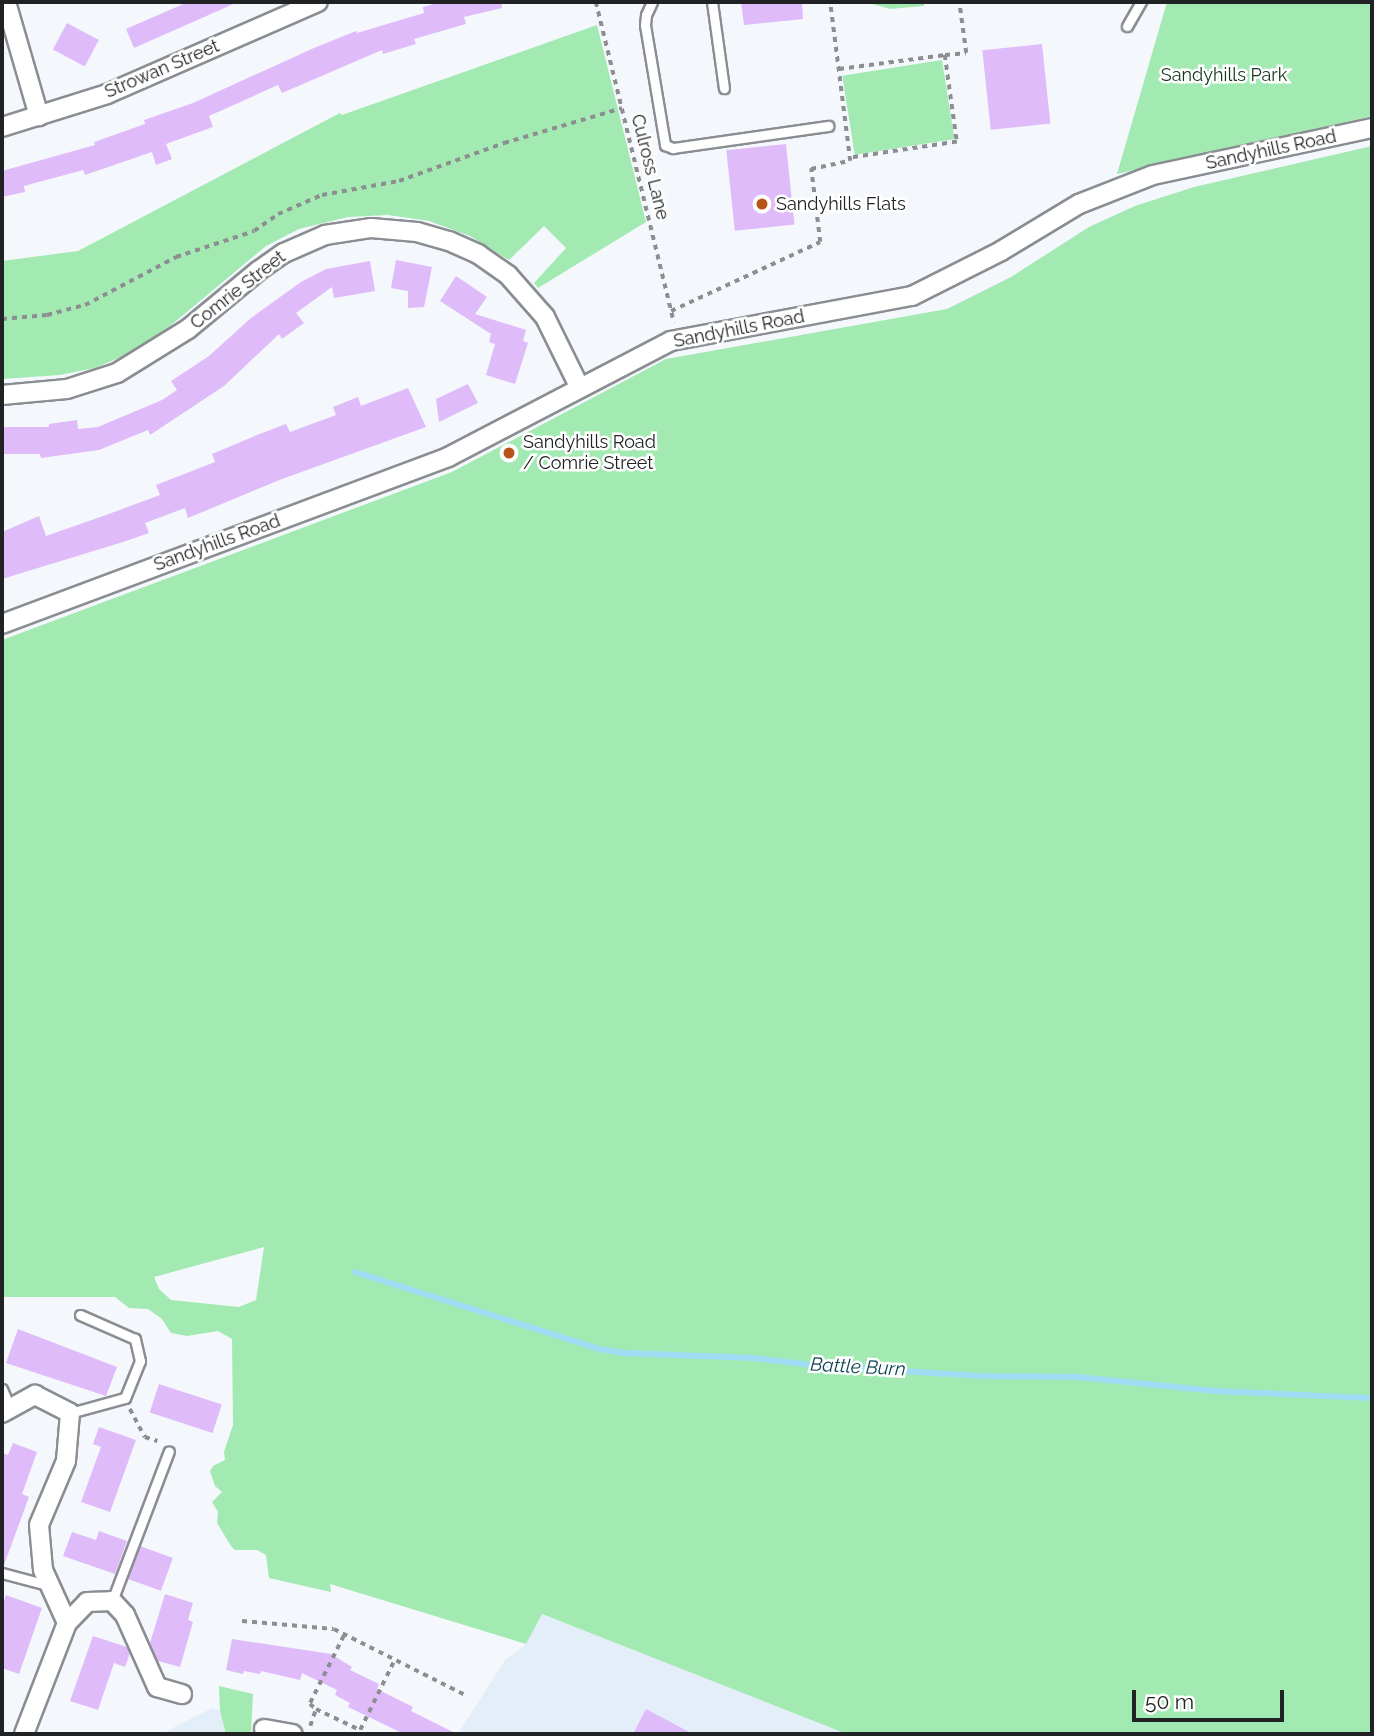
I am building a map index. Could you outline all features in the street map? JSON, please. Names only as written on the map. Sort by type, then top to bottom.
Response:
[{"type":"street","points":[[6,2],[39,116]]},
{"type":"street","name":"Strowan Street","points":[[2,127],[107,94],[318,2]]},
{"type":"street","name":"Sandyhills Road","points":[[2,624],[441,460],[678,339],[912,296],[1001,251],[1079,204],[1153,175],[1372,128]]},
{"type":"street","name":"Comrie Street","points":[[2,395],[67,389],[117,373],[188,329],[284,253],[325,235],[371,228],[417,232],[449,241],[478,254],[508,275],[545,317],[580,388]]},
{"type":"street","points":[[6,1410],[35,1395],[70,1413],[66,1461],[39,1525],[43,1570],[67,1623]]},
{"type":"street","points":[[24,1734],[67,1623],[87,1602],[111,1601],[125,1615],[157,1687],[182,1694]]},
{"type":"street","points":[[264,1729],[293,1734]]},
{"type":"lane","points":[[652,2],[645,25],[665,145],[673,148],[828,126]]},
{"type":"lane","points":[[712,2],[724,88]]},
{"type":"lane","points":[[1126,26],[1141,2]]},
{"type":"lane","points":[[70,1413],[125,1398],[140,1361],[135,1339],[80,1315]]},
{"type":"lane","points":[[2,1389],[6,1410]]},
{"type":"lane","points":[[111,1601],[169,1451]]},
{"type":"lane","points":[[2,1573],[52,1587]]},
{"type":"path","name":"Culross Lane","points":[[596,2],[678,339]]},
{"type":"path","points":[[671,311],[820,242],[811,169],[850,162],[830,2]]},
{"type":"path","points":[[839,69],[966,53],[959,2]]},
{"type":"path","points":[[850,158],[957,142],[945,55]]},
{"type":"path","points":[[2,318],[47,315],[85,305],[176,257],[254,231],[278,214],[322,195],[399,181],[504,143],[622,108]]},
{"type":"path","points":[[125,1398],[145,1437],[170,1446],[169,1451]]},
{"type":"path","points":[[242,1621],[334,1629],[465,1695]]},
{"type":"path","points":[[345,1635],[310,1704],[316,1709],[360,1730],[394,1661]]},
{"type":"path","points":[[306,1734],[316,1709]]},
{"type":"shaded area","points":[[541,1614],[847,1734],[458,1734],[505,1660],[526,1644]]},
{"type":"shaded area","points":[[212,1708],[220,1711],[226,1734],[161,1734]]},
{"type":"green space","points":[[865,2],[924,2],[924,6],[890,9]]},
{"type":"green space","name":"Sandyhills Park","points":[[1167,2],[1372,2],[1372,116],[1117,174]]},
{"type":"green space","points":[[597,25],[646,222],[538,288],[534,283],[566,248],[544,226],[509,260],[470,236],[429,221],[388,215],[348,217],[299,229],[266,246],[164,331],[121,357],[95,368],[60,375],[2,379],[2,261],[78,251],[340,113],[342,115]]},
{"type":"green space","points":[[942,60],[955,139],[855,155],[842,76]]},
{"type":"green space","points":[[1372,146],[1372,1734],[847,1734],[542,1614],[526,1644],[330,1584],[331,1592],[269,1578],[266,1555],[257,1550],[235,1550],[217,1523],[218,1512],[212,1502],[222,1492],[215,1486],[210,1471],[213,1466],[225,1460],[224,1452],[233,1425],[232,1339],[218,1331],[187,1336],[171,1333],[162,1319],[148,1309],[129,1308],[115,1297],[2,1297],[2,640],[452,472],[666,359],[947,309],[1011,277],[1089,227],[1135,206],[1194,187]],"holes":[[[264,1247],[256,1300],[239,1307],[171,1300],[159,1289],[154,1277]]]},
{"type":"green space","points":[[219,1686],[253,1694],[251,1734],[226,1734],[220,1711]]},
{"type":"building","points":[[188,2],[238,2],[134,48],[126,29]]},
{"type":"building","points":[[441,2],[501,2],[502,8],[464,17],[466,24],[414,39],[416,44],[383,54],[382,50],[282,93],[278,85],[209,116],[213,127],[166,144],[172,159],[156,165],[152,152],[85,175],[83,170],[24,186],[25,192],[2,197],[2,171],[95,145],[94,142],[145,124],[144,120],[193,103],[314,48],[356,31],[357,33],[424,13],[423,7]]},
{"type":"building","points":[[741,2],[802,2],[803,19],[744,25]]},
{"type":"building","points":[[67,23],[99,40],[85,66],[53,49]]},
{"type":"building","points":[[1042,44],[1050,124],[991,130],[982,50]]},
{"type":"building","name":"Sandyhills Flats","points":[[786,144],[794,225],[735,231],[726,150]]},
{"type":"building","points":[[396,260],[432,267],[424,307],[408,308],[408,291],[391,288]]},
{"type":"building","points":[[370,261],[375,291],[334,298],[332,287],[296,313],[304,323],[282,339],[279,334],[224,386],[150,435],[148,430],[99,450],[41,458],[40,454],[2,454],[2,427],[49,427],[49,424],[77,420],[78,429],[98,427],[162,400],[177,390],[171,381],[209,356],[251,318],[301,282],[326,269]]},
{"type":"building","points":[[456,276],[487,297],[475,314],[526,330],[523,341],[528,343],[515,384],[486,375],[495,344],[489,342],[491,334],[440,301]]},
{"type":"building","points":[[468,384],[478,403],[439,422],[436,399]]},
{"type":"building","points":[[408,388],[426,427],[282,479],[188,518],[185,508],[145,523],[149,533],[2,579],[2,532],[39,516],[46,536],[106,515],[160,495],[156,485],[215,462],[212,454],[257,435],[286,424],[290,432],[336,415],[333,407],[358,397],[361,406]]},
{"type":"building","points":[[18,1329],[117,1367],[106,1396],[6,1363]]},
{"type":"building","points":[[159,1384],[222,1404],[212,1433],[150,1413]]},
{"type":"building","points":[[99,1427],[136,1440],[110,1512],[81,1502],[101,1447],[93,1444]]},
{"type":"building","points":[[13,1443],[37,1452],[22,1494],[29,1497],[4,1565],[2,1453],[8,1455]]},
{"type":"building","points":[[99,1531],[127,1541],[115,1574],[63,1556],[72,1532],[96,1540]]},
{"type":"building","points":[[140,1546],[173,1558],[161,1591],[128,1579]]},
{"type":"building","points":[[165,1594],[193,1603],[188,1620],[193,1622],[180,1667],[158,1661],[150,1643]]},
{"type":"building","points":[[6,1595],[42,1608],[19,1674],[2,1668],[2,1607]]},
{"type":"building","points":[[93,1636],[127,1647],[130,1653],[125,1667],[114,1663],[98,1710],[70,1701]]},
{"type":"building","points":[[232,1639],[331,1654],[352,1667],[350,1670],[379,1684],[377,1689],[413,1707],[411,1711],[457,1734],[404,1734],[348,1707],[350,1703],[335,1695],[337,1690],[302,1673],[300,1680],[261,1671],[260,1674],[244,1671],[243,1674],[226,1670]]},
{"type":"building","points":[[646,1709],[693,1734],[633,1734]]},
{"type":"waterway","name":"Battle Burn","points":[[355,1272],[599,1349],[623,1353],[754,1358],[820,1366],[982,1376],[1077,1377],[1215,1391],[1372,1398]]},
{"type":"place","name":"Sandyhills Flats","points":[[762,204]]},
{"type":"place","name":"Sandyhills Road / Comrie Street","points":[[509,453]]}]
